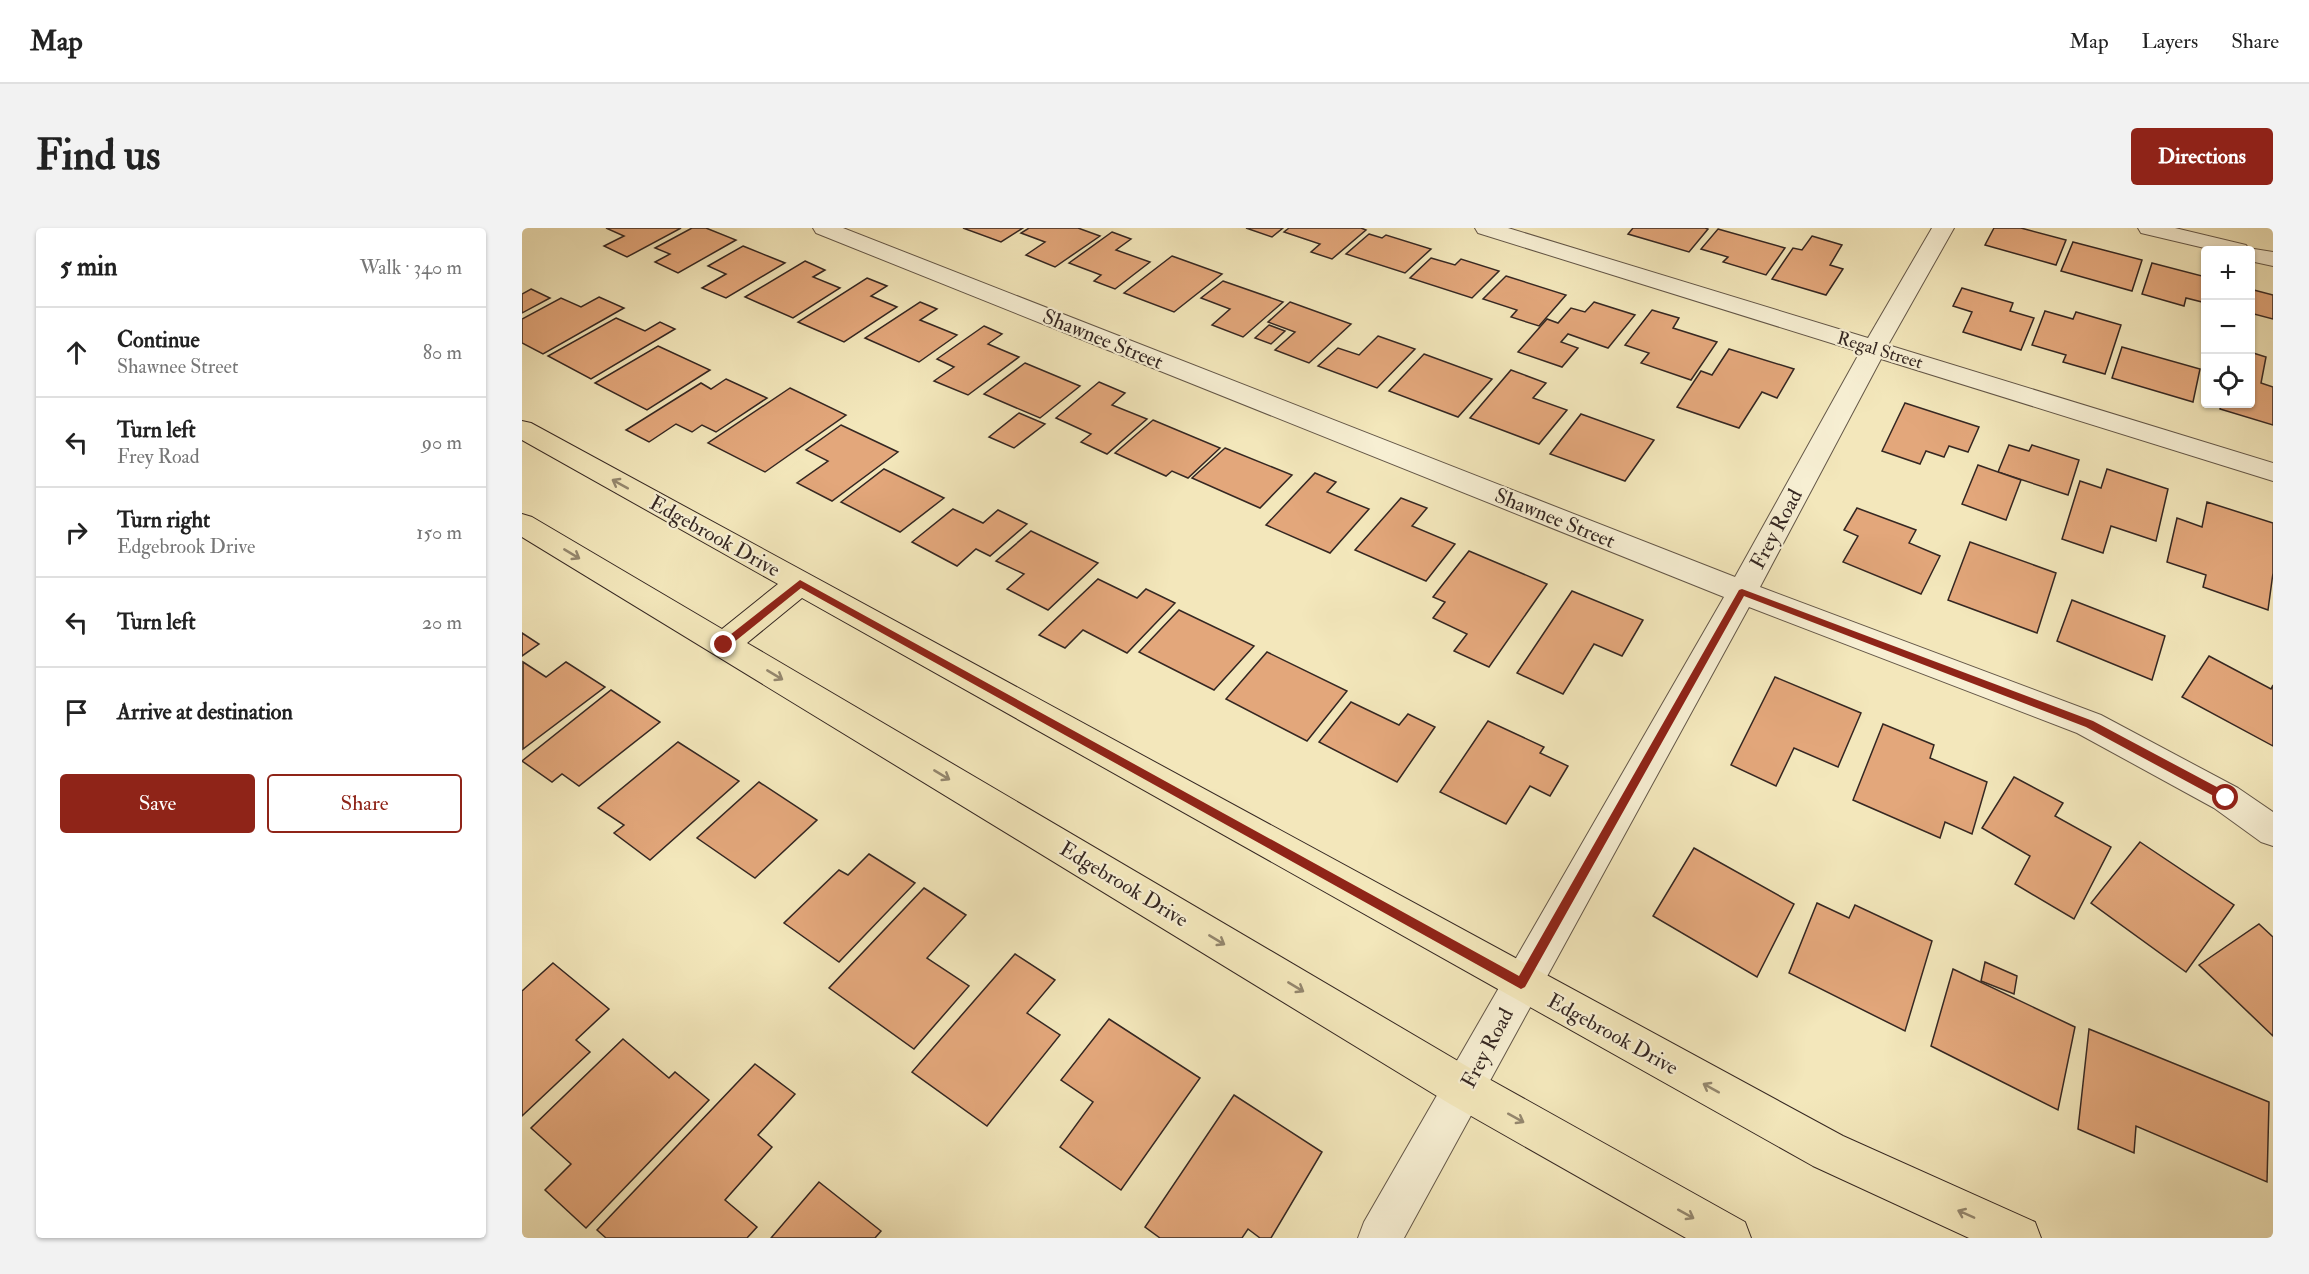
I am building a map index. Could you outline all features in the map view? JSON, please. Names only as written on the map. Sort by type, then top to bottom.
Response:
[{"type":"main road","name":"Edgebrook Drive","points":[[522,429],[1521,984],[1828,1151],[2019,1238]]},
{"type":"main road","name":"Edgebrook Drive","points":[[522,524],[1465,1089],[1729,1238]]},
{"type":"main road","points":[[724,645],[800,583]]},
{"type":"street","name":"Shawnee Street","points":[[824,228],[1742,592],[2089,724],[2226,798],[2273,831]]},
{"type":"street","name":"Regal Street","points":[[1486,228],[2273,472]]},
{"type":"street","name":"Frey Road","points":[[1380,1238],[1742,592],[1874,348],[1943,228]]},
{"type":"street","points":[[2150,228],[2222,246]]},
{"type":"street","points":[[2255,255],[2273,259]]},
{"type":"building","points":[[606,228],[681,228],[627,257],[604,246],[624,236]]},
{"type":"building","points":[[692,228],[706,228],[736,240],[678,273],[655,262],[670,254],[655,248]]},
{"type":"building","points":[[963,228],[1023,228],[1001,242]]},
{"type":"building","points":[[1029,228],[1078,228],[1100,236],[1055,267],[1026,255],[1045,242],[1021,233]]},
{"type":"building","points":[[1246,228],[1283,228],[1272,237]]},
{"type":"building","points":[[1289,228],[1361,228],[1366,230],[1332,259],[1311,252],[1320,244],[1284,232]]},
{"type":"building","points":[[1633,228],[1708,229],[1689,252],[1628,234]]},
{"type":"building","points":[[1994,228],[2021,228],[2066,240],[2056,265],[1985,245]]},
{"type":"building","points":[[1718,229],[1785,248],[1766,275],[1723,262],[1728,257],[1701,249]]},
{"type":"building","points":[[1112,232],[1131,239],[1116,250],[1150,262],[1115,289],[1094,281],[1101,275],[1069,263]]},
{"type":"building","points":[[1369,234],[1382,238],[1386,235],[1431,249],[1405,273],[1346,254]]},
{"type":"building","points":[[1812,236],[1842,245],[1830,265],[1843,269],[1826,295],[1772,279],[1793,248],[1802,250]]},
{"type":"building","points":[[2073,242],[2142,260],[2132,291],[2061,271]]},
{"type":"building","points":[[743,246],[785,263],[726,298],[702,288],[726,274],[708,266]]},
{"type":"building","points":[[1172,256],[1222,274],[1174,312],[1124,293]]},
{"type":"building","points":[[1431,258],[1455,265],[1461,259],[1499,271],[1472,298],[1410,278]]},
{"type":"building","points":[[805,261],[825,270],[813,277],[840,288],[793,318],[745,297]]},
{"type":"building","points":[[2152,263],[2201,276],[2201,302],[2186,298],[2184,306],[2142,294]]},
{"type":"building","points":[[1506,276],[1566,295],[1539,326],[1511,317],[1517,310],[1483,299]]},
{"type":"building","points":[[867,278],[887,286],[871,296],[897,307],[844,342],[798,322]]},
{"type":"building","points":[[1223,281],[1283,302],[1243,337],[1212,325],[1230,309],[1201,298]]},
{"type":"building","points":[[1962,288],[2013,303],[2010,311],[2034,318],[2021,350],[1963,332],[1972,312],[1953,306]]},
{"type":"building","points":[[531,289],[550,298],[522,313],[522,294]]},
{"type":"building","points":[[2255,290],[2273,295],[2273,319],[2255,314]]},
{"type":"building","points":[[599,297],[624,308],[543,354],[522,343],[522,319],[561,298],[581,307]]},
{"type":"building","points":[[920,302],[937,309],[920,320],[957,335],[919,362],[865,338]]},
{"type":"building","points":[[1290,302],[1351,324],[1309,363],[1275,350],[1295,332],[1268,322]]},
{"type":"building","points":[[1594,302],[1635,315],[1608,348],[1568,334],[1561,342],[1578,348],[1562,367],[1518,352],[1547,319],[1558,323],[1571,308],[1585,312]]},
{"type":"building","points":[[1652,310],[1679,318],[1673,328],[1717,342],[1691,380],[1641,363],[1649,353],[1625,345]]},
{"type":"building","points":[[2045,311],[2073,319],[2076,312],[2121,325],[2105,374],[2063,362],[2066,355],[2032,345]]},
{"type":"building","points":[[616,318],[645,331],[660,322],[675,329],[591,379],[548,356]]},
{"type":"building","points":[[1269,325],[1285,331],[1271,344],[1255,338]]},
{"type":"building","points":[[984,326],[1002,334],[988,344],[1019,357],[968,395],[934,381],[954,367],[937,359]]},
{"type":"building","points":[[1378,336],[1415,349],[1377,388],[1318,366],[1338,348],[1359,355]]},
{"type":"building","points":[[658,346],[710,370],[647,410],[595,383]]},
{"type":"building","points":[[2122,347],[2200,369],[2193,402],[2112,378]]},
{"type":"building","points":[[1729,349],[1794,369],[1777,398],[1762,392],[1739,428],[1677,407],[1701,371],[1712,375]]},
{"type":"building","points":[[1424,354],[1492,379],[1458,417],[1389,391]]},
{"type":"building","points":[[2255,354],[2266,357],[2261,383],[2273,387],[2273,425],[2220,409],[2255,408]]},
{"type":"building","points":[[1025,363],[1080,386],[1040,418],[984,394]]},
{"type":"building","points":[[1511,370],[1546,383],[1533,398],[1567,410],[1539,444],[1470,418]]},
{"type":"building","points":[[726,379],[767,398],[716,432],[702,425],[692,432],[676,424],[649,442],[626,430],[701,383],[711,389]]},
{"type":"building","points":[[1099,382],[1125,393],[1112,405],[1147,419],[1107,454],[1081,442],[1091,434],[1056,418]]},
{"type":"building","points":[[790,388],[846,415],[765,472],[708,443]]},
{"type":"building","points":[[1905,403],[1979,427],[1968,452],[1949,446],[1944,457],[1926,451],[1920,464],[1882,451]]},
{"type":"building","points":[[1019,413],[1045,424],[1014,448],[989,437]]},
{"type":"building","points":[[1581,414],[1654,440],[1625,481],[1550,454]]},
{"type":"building","points":[[1153,420],[1220,448],[1188,478],[1172,471],[1166,476],[1115,453]]},
{"type":"building","points":[[841,425],[898,452],[832,501],[797,483],[828,461],[806,450]]},
{"type":"building","points":[[2009,445],[2029,451],[2032,445],[2079,460],[2068,495],[1998,472]]},
{"type":"building","points":[[1225,448],[1292,475],[1260,508],[1192,478]]},
{"type":"building","points":[[1978,465],[2021,480],[2006,520],[1962,504]]},
{"type":"building","points":[[884,469],[944,498],[900,532],[841,502]]},
{"type":"building","points":[[2107,469],[2168,489],[2156,541],[2111,526],[2103,553],[2062,539],[2080,481],[2101,488]]},
{"type":"building","points":[[1315,473],[1336,482],[1327,492],[1369,509],[1330,553],[1266,525]]},
{"type":"building","points":[[1401,498],[1427,508],[1412,526],[1455,544],[1426,581],[1355,550]]},
{"type":"building","points":[[2207,502],[2273,523],[2273,573],[2268,610],[2203,587],[2206,575],[2167,562],[2177,518],[2202,527]]},
{"type":"building","points":[[1857,508],[1916,530],[1909,543],[1940,556],[1921,594],[1843,562],[1858,536],[1844,530]]},
{"type":"building","points":[[953,509],[983,523],[998,510],[1027,524],[990,556],[976,549],[957,566],[912,542]]},
{"type":"building","points":[[1031,531],[1098,563],[1048,610],[1007,589],[1024,574],[996,561]]},
{"type":"building","points":[[1970,542],[2056,573],[2037,633],[1948,600]]},
{"type":"building","points":[[1469,551],[1547,584],[1489,667],[1454,651],[1467,634],[1433,618],[1445,602],[1433,597]]},
{"type":"building","points":[[1098,579],[1137,598],[1146,589],[1175,603],[1127,653],[1083,630],[1065,648],[1039,635]]},
{"type":"building","points":[[1572,591],[1643,620],[1622,656],[1594,644],[1563,694],[1517,673]]},
{"type":"building","points":[[2072,600],[2165,636],[2152,680],[2057,641]]},
{"type":"building","points":[[1179,610],[1254,646],[1214,690],[1139,652]]},
{"type":"building","points":[[522,633],[539,644],[522,656]]},
{"type":"building","points":[[1267,652],[1347,691],[1307,741],[1226,699]]},
{"type":"building","points":[[2209,656],[2271,689],[2273,685],[2273,746],[2182,697]]},
{"type":"building","points":[[523,662],[546,677],[566,662],[605,687],[523,749]]},
{"type":"building","points":[[1775,677],[1861,713],[1838,767],[1794,748],[1776,786],[1731,765]]},
{"type":"building","points":[[611,690],[660,722],[579,786],[562,774],[552,782],[522,761]]},
{"type":"building","points":[[1351,702],[1399,725],[1408,714],[1435,727],[1397,782],[1319,742]]},
{"type":"building","points":[[1488,721],[1544,747],[1540,753],[1568,766],[1550,796],[1530,786],[1506,824],[1440,792]]},
{"type":"building","points":[[1883,724],[1934,745],[1930,758],[1987,782],[1972,834],[1945,822],[1940,838],[1853,800]]},
{"type":"building","points":[[678,742],[739,781],[650,860],[614,833],[624,825],[598,808]]},
{"type":"building","points":[[2014,777],[2063,803],[2055,816],[2111,847],[2074,919],[2015,884],[2030,856],[1982,828]]},
{"type":"building","points":[[759,782],[817,820],[755,878],[697,838]]},
{"type":"building","points":[[2140,842],[2234,905],[2186,972],[2091,903]]},
{"type":"building","points":[[1694,848],[1794,904],[1757,977],[1653,916]]},
{"type":"building","points":[[869,854],[915,883],[839,962],[784,923],[839,870],[848,875]]},
{"type":"building","points":[[924,888],[966,915],[927,958],[969,986],[914,1049],[829,988]]},
{"type":"building","points":[[1817,903],[1849,918],[1855,905],[1932,941],[1905,1031],[1789,973]]},
{"type":"building","points":[[2259,924],[2273,937],[2273,1036],[2199,965]]},
{"type":"building","points":[[1015,954],[1055,980],[1027,1013],[1060,1035],[987,1126],[912,1072]]},
{"type":"building","points":[[1985,962],[2017,976],[2014,994],[1981,981]]},
{"type":"building","points":[[553,963],[609,1009],[576,1040],[590,1052],[522,1116],[522,991]]},
{"type":"building","points":[[1953,969],[2075,1027],[2058,1110],[1931,1046]]},
{"type":"building","points":[[1109,1019],[1200,1078],[1121,1190],[1060,1147],[1093,1102],[1061,1080]]},
{"type":"building","points":[[2089,1029],[2269,1102],[2267,1182],[2136,1126],[2134,1153],[2078,1129]]},
{"type":"building","points":[[623,1039],[669,1078],[675,1072],[709,1100],[586,1228],[545,1190],[571,1164],[531,1128]]},
{"type":"building","points":[[755,1064],[795,1094],[758,1135],[772,1147],[725,1200],[757,1227],[747,1238],[606,1238],[597,1230]]},
{"type":"building","points":[[1234,1095],[1322,1152],[1271,1238],[1260,1238],[1248,1229],[1242,1238],[1160,1238],[1145,1227]]},
{"type":"building","points":[[819,1182],[881,1231],[875,1238],[771,1238]]},
{"type":"route","points":[[724,645],[800,583],[1521,984],[1742,592],[2089,724],[2226,798]]}]
